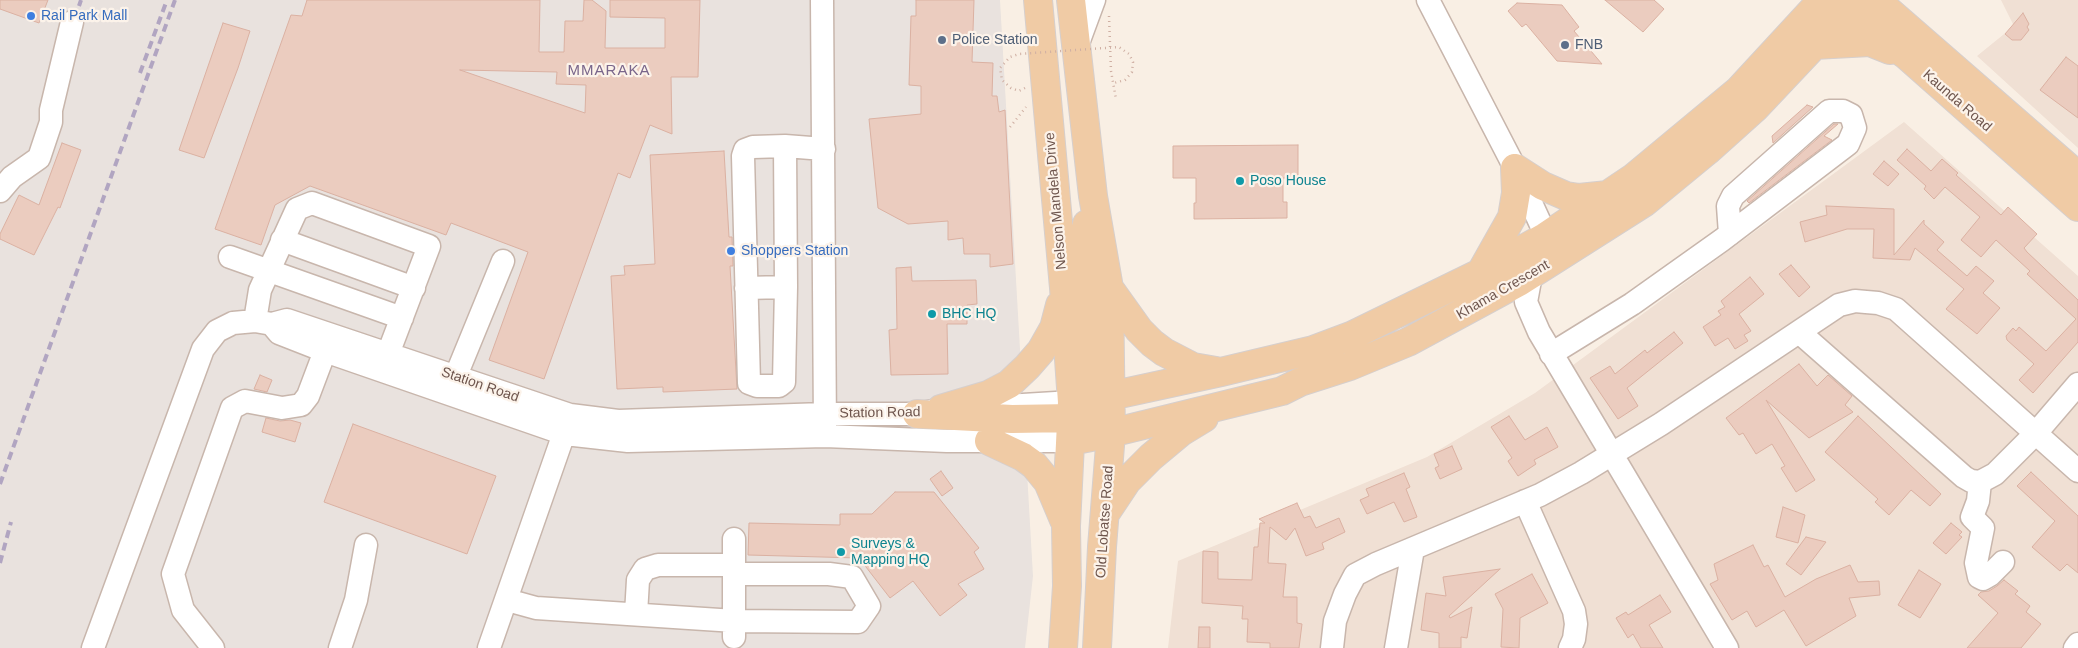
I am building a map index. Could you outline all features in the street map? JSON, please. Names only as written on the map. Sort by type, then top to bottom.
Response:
[{"type":"main road","name":"Nelson Mandela Drive","points":[[1038,0],[1064,288],[1092,417]]},
{"type":"main road","points":[[1067,586],[1081,551],[1092,417],[1109,288],[1093,196],[1071,0]]},
{"type":"main road","name":"Khama Crescent","points":[[1092,417],[1221,372],[1312,350],[1485,285],[1531,274],[1551,248],[1610,194],[1634,178],[1739,90],[1822,0]]},
{"type":"main road","name":"Kaunda Road","points":[[1876,0],[2075,192]]},
{"type":"main road","points":[[1898,0],[1907,28]]},
{"type":"main road","name":"Khama Crescent","points":[[1092,417],[1220,408],[1282,391],[1300,382],[1350,366],[1408,342],[1485,285],[1551,248],[1645,202],[1700,157],[1756,107],[1814,44],[1845,4]]},
{"type":"main road","name":"Kaunda Road","points":[[1845,4],[1906,56],[2075,192]]},
{"type":"main road","points":[[1814,44],[1870,42],[1906,56]]},
{"type":"main road","points":[[1515,168],[1543,186],[1566,196],[1579,198],[1610,194]]},
{"type":"main road","points":[[1485,285],[1512,217],[1516,193],[1515,168]]},
{"type":"main road","points":[[1063,648],[1067,586],[1066,526],[1092,417],[1084,238],[1093,196]]},
{"type":"main road","points":[[927,412],[988,395],[1009,384],[1027,367],[1040,351],[1050,334],[1057,318],[1064,288]]},
{"type":"main road","points":[[1109,288],[1138,330],[1152,344],[1192,367],[1221,372]]},
{"type":"main road","points":[[927,412],[1012,418],[1092,417],[1267,382],[1300,382]]},
{"type":"main road","points":[[1104,516],[1127,481],[1151,457],[1181,432],[1220,408]]},
{"type":"main road","name":"Old Lobatse Road","points":[[1092,417],[1104,516],[1097,648]]},
{"type":"main road","points":[[989,441],[1023,457],[1034,465],[1048,482],[1066,526]]},
{"type":"street","points":[[822,0],[825,425]]},
{"type":"street","points":[[1428,0],[1515,168],[1551,248]]},
{"type":"street","points":[[1076,48],[1101,4]]},
{"type":"street","points":[[0,191],[12,177],[39,158],[51,122],[51,110],[72,22]]},
{"type":"street","points":[[1551,354],[1632,304],[1730,234],[1848,144],[1855,128],[1851,115],[1843,111],[1830,111],[1733,196],[1728,206],[1730,234]]},
{"type":"street","points":[[784,146],[786,288],[784,382],[779,386],[757,386],[749,383],[743,156],[745,150],[753,148],[784,146],[824,149]]},
{"type":"street","points":[[93,648],[203,349],[217,331],[233,324],[263,322],[260,290],[297,209],[312,203],[429,246],[385,362]]},
{"type":"street","points":[[282,240],[414,288]]},
{"type":"street","points":[[230,257],[402,318]]},
{"type":"street","points":[[454,386],[503,261]]},
{"type":"street","points":[[1531,274],[1526,302],[1539,332],[1727,648]]},
{"type":"street","points":[[1485,285],[1539,332]]},
{"type":"street","points":[[746,288],[786,288]]},
{"type":"street","points":[[1332,648],[1334,621],[1355,575],[1565,482],[1611,455],[1839,305],[1855,301],[1878,303],[1896,309],[2078,471]]},
{"type":"street","name":"Station Road","points":[[263,322],[287,320],[385,362],[568,425],[628,441],[701,440],[927,412]]},
{"type":"street","name":"Station Road","points":[[263,322],[279,333],[325,351],[385,362]]},
{"type":"street","points":[[1799,332],[1970,481],[1980,482],[1995,474],[2036,433],[2078,384]]},
{"type":"street","points":[[214,648],[183,610],[173,574],[232,408],[245,400],[282,408],[300,405],[308,396],[325,351]]},
{"type":"street","name":"Station Road","points":[[568,425],[618,420],[825,425],[989,441],[1092,417]]},
{"type":"street","points":[[489,648],[568,425]]},
{"type":"street","points":[[1980,482],[1978,501],[1972,517],[1983,528],[1976,563],[1979,577],[1983,579],[1990,575],[2002,562]]},
{"type":"street","points":[[1525,501],[1574,611],[1575,632],[1570,648]]},
{"type":"street","points":[[734,539],[735,629]]},
{"type":"street","points":[[340,648],[356,600],[366,545]]},
{"type":"street","points":[[1396,648],[1413,549]]},
{"type":"street","points":[[507,600],[536,608],[636,614],[735,629],[858,622],[869,606],[852,578],[829,574],[734,570],[658,564],[645,569],[638,580],[636,614]]},
{"type":"street","points":[[2075,648],[2078,644]]},
{"type":"path","points":[[1101,4],[1108,34],[1116,99]]},
{"type":"path","points":[[1026,88],[1019,91],[1011,88],[1002,80],[1000,68],[1010,57],[1019,54],[1119,47],[1129,54],[1133,62],[1132,72],[1125,80],[1114,83]]},
{"type":"path","points":[[1022,53],[1023,62]]},
{"type":"path","points":[[1025,79],[1026,95]]},
{"type":"path","points":[[1010,127],[1026,109],[1026,102]]},
{"type":"shaded area","points":[[0,0],[1000,0],[1033,576],[1025,648],[0,648]]},
{"type":"shaded area","points":[[2001,0],[2078,0],[2078,148],[1977,56],[2014,26]]},
{"type":"shaded area","points":[[1904,122],[2078,276],[2078,648],[1168,648],[1178,561],[1427,457],[1535,393]]},
{"type":"building","name":"Rail Park Mall","points":[[0,0],[48,0],[39,23],[0,9]]},
{"type":"building","points":[[307,0],[540,0],[539,52],[564,52],[565,21],[583,21],[584,0],[592,0],[606,11],[605,48],[665,48],[665,18],[610,17],[610,0],[700,0],[698,77],[671,77],[672,134],[650,125],[630,178],[618,173],[544,379],[489,360],[528,252],[451,223],[446,235],[310,186],[275,205],[261,245],[215,229],[291,15],[302,16]],"holes":[[[460,70],[557,72],[556,84],[586,85],[585,113]]]},
{"type":"building","points":[[916,0],[974,0],[972,62],[993,63],[992,96],[997,96],[999,112],[1005,110],[1013,264],[990,267],[990,254],[964,254],[963,238],[948,240],[948,221],[908,224],[878,208],[869,119],[921,114],[921,86],[909,85],[911,16],[916,16]]},
{"type":"building","points":[[1605,0],[1654,0],[1664,9],[1643,32]]},
{"type":"building","name":"FNB","points":[[1517,3],[1562,5],[1579,27],[1574,31],[1602,64],[1557,61],[1526,24],[1522,27],[1508,11]]},
{"type":"building","points":[[2023,13],[2029,24],[2027,27],[2029,30],[2021,40],[2012,40],[2005,34]]},
{"type":"building","points":[[223,23],[250,31],[204,158],[179,150]]},
{"type":"building","points":[[2066,57],[2078,66],[2078,118],[2040,90]]},
{"type":"building","points":[[1807,105],[1813,107],[1773,143],[1772,136]]},
{"type":"building","points":[[1834,124],[1838,124],[1824,136],[1832,140],[1749,203],[1747,201]]},
{"type":"building","points":[[62,143],[81,150],[60,208],[58,207],[34,255],[0,239],[0,234],[19,195],[39,205]]},
{"type":"building","name":"Poso House","points":[[1298,145],[1298,178],[1283,178],[1283,202],[1287,202],[1287,218],[1194,219],[1196,178],[1173,178],[1173,146]]},
{"type":"building","points":[[1907,149],[1931,171],[1942,159],[1958,173],[1956,175],[2001,215],[2008,207],[2037,234],[2024,248],[2027,252],[2078,300],[2078,342],[2033,393],[2019,380],[2034,364],[2007,340],[2006,336],[2013,328],[2016,331],[2019,327],[2046,351],[2076,319],[2027,274],[2030,271],[1996,240],[1981,257],[1961,240],[1980,217],[1945,187],[1934,199],[1924,189],[1926,186],[1897,160]]},
{"type":"building","points":[[724,151],[729,237],[732,237],[733,266],[730,266],[737,389],[663,392],[663,387],[617,389],[611,276],[625,275],[624,266],[655,264],[650,155]]},
{"type":"building","points":[[1884,161],[1899,174],[1888,186],[1873,174]]},
{"type":"building","points":[[1826,206],[1894,209],[1894,255],[1924,220],[1924,224],[1944,242],[1937,250],[1967,276],[1976,266],[1994,281],[1983,293],[2000,308],[1977,334],[1946,309],[1964,289],[1915,248],[1910,260],[1873,258],[1874,229],[1847,229],[1805,242],[1800,222],[1827,215]]},
{"type":"building","points":[[1791,265],[1810,287],[1799,297],[1779,274]]},
{"type":"building","name":"BHC HQ","points":[[911,267],[912,281],[976,280],[977,304],[967,305],[967,324],[947,324],[948,374],[891,375],[889,330],[897,329],[896,268]]},
{"type":"building","points":[[1750,277],[1764,294],[1739,314],[1751,331],[1744,335],[1748,341],[1735,349],[1728,338],[1715,346],[1703,327],[1721,315],[1718,311],[1725,307],[1721,301]]},
{"type":"building","points":[[1674,332],[1683,343],[1627,388],[1638,406],[1618,419],[1590,378],[1610,366],[1615,374],[1645,350],[1647,353]]},
{"type":"building","points":[[1799,364],[1817,386],[1828,375],[1852,396],[1845,405],[1853,412],[1809,438],[1766,400],[1815,480],[1796,492],[1781,468],[1785,466],[1772,444],[1756,454],[1743,433],[1739,435],[1726,418]]},
{"type":"building","points":[[260,375],[272,380],[267,392],[254,389]]},
{"type":"building","points":[[1509,416],[1525,440],[1547,427],[1558,447],[1534,460],[1536,464],[1518,476],[1508,461],[1512,458],[1491,427]]},
{"type":"building","points":[[1858,416],[1941,494],[1930,506],[1911,490],[1889,515],[1875,502],[1878,499],[1825,452]]},
{"type":"building","points":[[266,418],[301,423],[295,442],[262,432]]},
{"type":"building","points":[[353,424],[496,476],[467,554],[324,502]]},
{"type":"building","points":[[1452,446],[1462,469],[1440,479],[1435,468],[1439,466],[1434,454]]},
{"type":"building","points":[[941,471],[953,488],[942,496],[930,479]]},
{"type":"building","points":[[2031,472],[2078,516],[2078,573],[2067,564],[2060,571],[2032,547],[2055,521],[2017,486]]},
{"type":"building","points":[[1404,473],[1410,487],[1406,489],[1417,517],[1404,522],[1394,502],[1367,514],[1360,500],[1369,496],[1366,489]]},
{"type":"building","name":"Surveys & Mapping HQ","points":[[895,492],[934,492],[979,548],[974,552],[984,569],[958,584],[967,595],[940,616],[913,581],[890,598],[859,558],[748,555],[749,523],[840,525],[840,514],[872,514]]},
{"type":"building","points":[[1297,503],[1304,518],[1310,516],[1316,528],[1339,518],[1345,532],[1322,543],[1324,549],[1306,556],[1295,528],[1286,540],[1270,527],[1268,563],[1286,564],[1283,597],[1297,597],[1297,623],[1302,624],[1299,648],[1270,648],[1270,643],[1247,642],[1248,619],[1242,619],[1243,606],[1202,603],[1203,551],[1218,552],[1218,579],[1252,580],[1254,547],[1258,547],[1260,523],[1265,523],[1259,519]]},
{"type":"building","points":[[1783,507],[1805,515],[1798,543],[1776,537]]},
{"type":"building","points":[[1951,523],[1962,532],[1959,535],[1962,537],[1946,554],[1933,543]]},
{"type":"building","points":[[1806,537],[1826,542],[1801,575],[1786,564]]},
{"type":"building","points":[[1753,545],[1764,567],[1768,565],[1785,597],[1816,579],[1850,565],[1858,582],[1879,581],[1880,595],[1849,598],[1856,616],[1806,646],[1784,610],[1756,627],[1747,611],[1732,620],[1710,584],[1718,580],[1714,564]]},
{"type":"building","points":[[1500,569],[1449,616],[1450,618],[1472,607],[1467,638],[1461,637],[1461,648],[1439,648],[1439,633],[1421,630],[1426,593],[1446,596],[1443,577]]},
{"type":"building","points":[[1919,570],[1941,584],[1920,618],[1898,605]]},
{"type":"building","points":[[1532,574],[1548,603],[1520,618],[1519,648],[1501,647],[1503,609],[1495,594]]},
{"type":"building","points":[[2004,580],[2018,591],[2015,594],[2030,606],[2026,612],[2041,624],[2021,648],[1967,648],[1998,613],[1978,595],[1981,592],[1989,591]]},
{"type":"building","points":[[1660,595],[1671,612],[1649,625],[1663,648],[1641,648],[1633,634],[1628,638],[1616,618],[1626,612],[1628,615]]},
{"type":"building","points":[[1199,627],[1210,627],[1210,648],[1198,648]]},
{"type":"railway","points":[[79,6],[81,0]]},
{"type":"railway","points":[[140,73],[167,0]]},
{"type":"railway","points":[[0,484],[175,0]]},
{"type":"railway","points":[[0,563],[11,522]]},
{"type":"place","name":"Rail Park Mall","points":[[31,16]]},
{"type":"place","name":"Police Station","points":[[942,40]]},
{"type":"place","name":"FNB","points":[[1565,45]]},
{"type":"place","name":"Poso House","points":[[1240,181]]},
{"type":"place","name":"Shoppers Station","points":[[731,251]]},
{"type":"place","name":"BHC HQ","points":[[932,314]]},
{"type":"place","name":"Surveys & Mapping HQ","points":[[841,552]]},
{"type":"district","name":"MMARAKA","points":[[609,71]]}]
